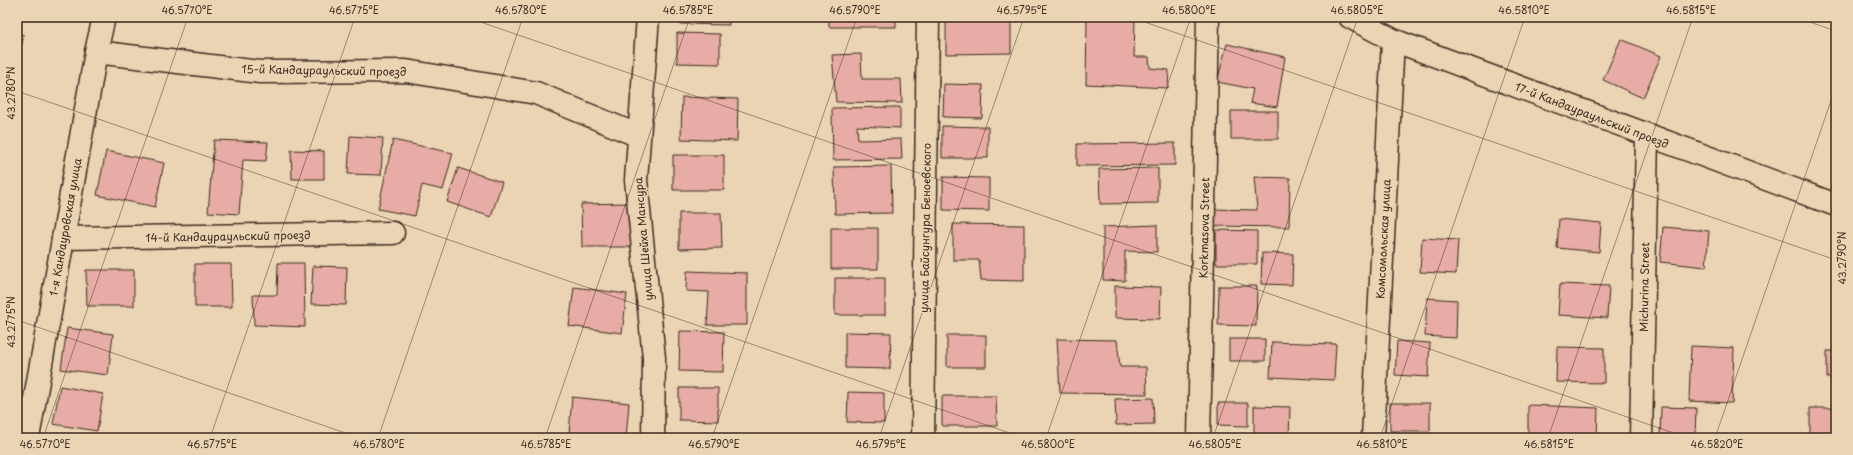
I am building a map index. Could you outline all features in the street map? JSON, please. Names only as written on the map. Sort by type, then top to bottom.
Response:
[{"type":"street","name":"1-я Кандауровская улица","points":[[28,438],[96,52],[104,17]]},
{"type":"street","name":"улица Шейха Мансура","points":[[648,17],[636,180],[654,358],[653,438]]},
{"type":"street","name":"улица Байсунгура Беноевского","points":[[923,438],[928,17]]},
{"type":"street","name":"Korkmasova Street","points":[[1199,438],[1208,17]]},
{"type":"street","name":"17-й Кандаураульский проезд","points":[[1350,17],[1393,40],[1647,136],[1836,205]]},
{"type":"street","name":"Комсомольская улица","points":[[1373,438],[1393,40]]},
{"type":"street","name":"15-й Кандаураульский проезд","points":[[96,52],[260,72],[406,71],[536,93],[640,136]]},
{"type":"street","name":"Michurina Street","points":[[1641,438],[1647,136]]},
{"type":"street","name":"14-й Кандаураульский проезд","points":[[63,238],[393,233]]},
{"type":"building","points":[[680,17],[729,17],[729,25],[680,24]]},
{"type":"building","points":[[829,17],[896,17],[896,27],[829,27]]},
{"type":"building","points":[[946,17],[1011,17],[1011,53],[946,54]]},
{"type":"building","points":[[1087,17],[1135,18],[1134,57],[1149,57],[1150,68],[1169,70],[1168,88],[1086,84]]},
{"type":"building","points":[[17,33],[24,35],[17,65]]},
{"type":"building","points":[[677,33],[720,34],[720,64],[677,63]]},
{"type":"building","points":[[1621,39],[1661,56],[1643,98],[1603,80]]},
{"type":"building","points":[[1227,44],[1285,57],[1277,107],[1250,103],[1253,89],[1217,82]]},
{"type":"building","points":[[861,54],[862,79],[901,79],[902,103],[836,102],[832,55]]},
{"type":"building","points":[[944,84],[983,85],[982,118],[943,117]]},
{"type":"building","points":[[682,97],[738,99],[737,141],[681,139]]},
{"type":"building","points":[[900,107],[900,128],[857,126],[858,140],[901,139],[902,159],[833,160],[832,108]]},
{"type":"building","points":[[1231,111],[1278,111],[1278,139],[1231,139]]},
{"type":"building","points":[[942,126],[988,127],[988,158],[942,158]]},
{"type":"building","points":[[350,136],[383,138],[381,175],[348,174]]},
{"type":"building","points":[[214,140],[268,142],[266,161],[243,160],[239,214],[208,212]]},
{"type":"building","points":[[393,140],[453,153],[443,190],[422,185],[415,216],[378,209]]},
{"type":"building","points":[[1175,143],[1175,165],[1077,166],[1077,144]]},
{"type":"building","points":[[291,150],[324,151],[324,179],[292,179]]},
{"type":"building","points":[[106,151],[164,163],[155,207],[97,195]]},
{"type":"building","points":[[673,155],[724,155],[724,190],[673,190]]},
{"type":"building","points":[[891,166],[892,213],[835,214],[834,167]]},
{"type":"building","points":[[458,168],[502,182],[491,217],[447,202]]},
{"type":"building","points":[[1158,168],[1158,203],[1100,204],[1099,169]]},
{"type":"building","points":[[943,177],[989,178],[989,211],[943,210]]},
{"type":"building","points":[[1254,177],[1290,178],[1289,227],[1211,226],[1209,209],[1257,210]]},
{"type":"building","points":[[630,203],[631,247],[582,247],[581,204]]},
{"type":"building","points":[[679,213],[721,213],[722,248],[679,249]]},
{"type":"building","points":[[1559,219],[1601,223],[1599,252],[1557,248]]},
{"type":"building","points":[[953,224],[1024,225],[1024,281],[981,280],[979,260],[953,260]]},
{"type":"building","points":[[1157,225],[1157,252],[1125,251],[1125,281],[1103,280],[1103,227]]},
{"type":"building","points":[[1663,227],[1709,231],[1706,267],[1660,262]]},
{"type":"building","points":[[831,228],[878,228],[878,269],[831,269]]},
{"type":"building","points":[[1216,230],[1257,231],[1257,264],[1216,264]]},
{"type":"building","points":[[1422,238],[1458,240],[1456,274],[1420,272]]},
{"type":"building","points":[[1262,253],[1293,254],[1292,285],[1261,284]]},
{"type":"building","points":[[278,263],[304,263],[305,327],[254,325],[253,295],[277,295]]},
{"type":"building","points":[[195,264],[231,264],[232,307],[195,307]]},
{"type":"building","points":[[313,266],[347,267],[346,305],[311,304]]},
{"type":"building","points":[[86,270],[134,270],[134,306],[87,306]]},
{"type":"building","points":[[687,271],[747,273],[747,325],[707,325],[709,292],[686,291]]},
{"type":"building","points":[[835,278],[885,278],[885,315],[835,315]]},
{"type":"building","points":[[1560,284],[1609,286],[1607,318],[1558,315]]},
{"type":"building","points":[[1115,286],[1161,287],[1160,319],[1115,318]]},
{"type":"building","points":[[1219,286],[1257,286],[1256,326],[1218,325]]},
{"type":"building","points":[[574,287],[627,294],[622,333],[569,326]]},
{"type":"building","points":[[1836,289],[1836,317],[1835,317]]},
{"type":"building","points":[[1427,298],[1457,300],[1456,338],[1425,336]]},
{"type":"building","points":[[67,328],[113,334],[108,375],[61,369]]},
{"type":"building","points":[[680,331],[724,332],[723,372],[679,371]]},
{"type":"building","points":[[845,332],[891,333],[890,369],[845,368]]},
{"type":"building","points":[[947,335],[986,335],[986,367],[947,367]]},
{"type":"building","points":[[1057,339],[1117,340],[1120,367],[1146,367],[1147,394],[1060,393]]},
{"type":"building","points":[[1229,339],[1265,339],[1265,361],[1229,361]]},
{"type":"building","points":[[1397,341],[1430,343],[1428,377],[1395,375]]},
{"type":"building","points":[[1272,342],[1336,344],[1334,380],[1270,377]]},
{"type":"building","points":[[1691,346],[1734,348],[1732,403],[1689,401]]},
{"type":"building","points":[[1557,347],[1604,348],[1604,383],[1556,382]]},
{"type":"building","points":[[1827,351],[1836,351],[1836,378],[1827,378]]},
{"type":"building","points":[[60,386],[103,394],[97,431],[53,424]]},
{"type":"building","points":[[679,388],[718,388],[718,421],[679,420]]},
{"type":"building","points":[[848,392],[884,393],[884,423],[847,422]]},
{"type":"building","points":[[942,396],[996,396],[997,426],[942,426]]},
{"type":"building","points":[[572,397],[629,403],[626,438],[569,433]]},
{"type":"building","points":[[1153,398],[1154,424],[1116,425],[1115,399]]},
{"type":"building","points":[[1218,403],[1248,403],[1248,426],[1218,425]]},
{"type":"building","points":[[1390,403],[1430,403],[1430,431],[1390,431]]},
{"type":"building","points":[[1528,405],[1598,408],[1597,438],[1528,436]]},
{"type":"building","points":[[1254,406],[1290,407],[1289,438],[1254,438]]},
{"type":"building","points":[[1661,407],[1696,408],[1695,438],[1660,438]]},
{"type":"building","points":[[1810,408],[1836,408],[1836,438],[1810,438]]}]
